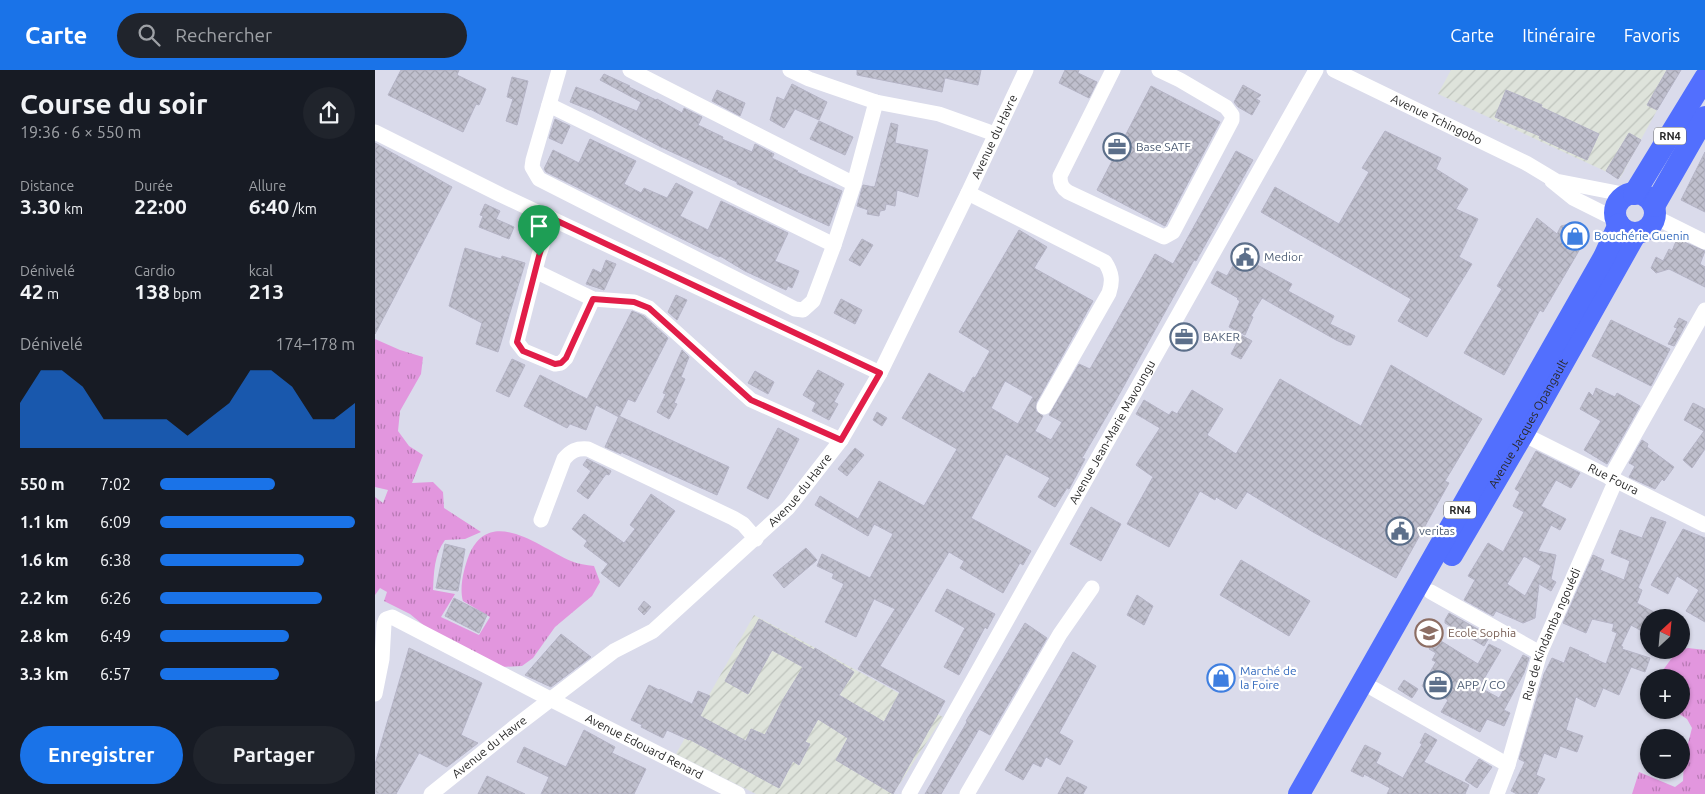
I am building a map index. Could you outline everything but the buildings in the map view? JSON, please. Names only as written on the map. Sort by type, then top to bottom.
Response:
[{"type":"highway","name":"RN4","points":[[1624,226],[1616,210],[1620,201],[1631,194],[1705,78]]},
{"type":"highway","name":"RN4","points":[[1624,226],[1649,228],[1654,211],[1705,118]]},
{"type":"highway","points":[[1631,194],[1646,197],[1654,211]]},
{"type":"highway","name":"RN4","points":[[1299,794],[1604,257],[1624,226]]},
{"type":"highway","name":"Avenue Jacques Opangault","points":[[1313,794],[1523,434],[1624,226]]},
{"type":"street","points":[[559,70],[533,160],[533,167],[539,178],[795,309],[803,310],[813,301],[834,244],[854,184],[876,102]]},
{"type":"street","points":[[630,70],[854,184]]},
{"type":"street","points":[[790,70],[811,75],[876,102],[939,114],[995,134]]},
{"type":"street","name":"Avenue du Havre","points":[[431,794],[474,758],[614,651],[653,631],[788,508],[841,440],[880,373],[1026,70]]},
{"type":"street","points":[[1113,70],[1060,176],[1060,182],[1063,189],[1068,192],[1164,237],[1173,232],[1231,120],[1230,110],[1183,75],[1159,70]]},
{"type":"street","name":"Avenue Jean-Marie Mavoungu","points":[[909,794],[1316,70]]},
{"type":"street","name":"Avenue Tchingobo","points":[[1334,70],[1538,170],[1556,181],[1631,194]]},
{"type":"street","points":[[549,105],[834,244]]},
{"type":"street","points":[[375,132],[551,218],[880,373]]},
{"type":"street","name":"Avenue Tchingobo","points":[[1538,170],[1573,198],[1624,226]]},
{"type":"street","points":[[968,193],[1105,262],[1110,270],[1113,283],[1109,293],[1044,407]]},
{"type":"street","points":[[1654,211],[1705,242]]},
{"type":"street","points":[[551,218],[517,342],[523,351],[555,364],[561,363],[566,358],[593,299]]},
{"type":"street","points":[[535,271],[593,299],[634,302],[649,308],[751,400],[841,440]]},
{"type":"street","name":"Rue de Kindamba ngouédi","points":[[1497,794],[1508,764],[1540,654],[1613,479],[1705,310]]},
{"type":"street","name":"Rue Foura","points":[[1523,434],[1705,525]]},
{"type":"street","points":[[541,520],[564,459],[571,451],[587,448],[733,518],[743,524],[756,538]]},
{"type":"street","points":[[967,794],[1060,634],[1092,588]]},
{"type":"street","points":[[1431,592],[1540,654]]},
{"type":"street","name":"Avenue Edouard Renard","points":[[379,658],[384,624],[386,619],[392,617],[550,700],[738,794]]},
{"type":"street","points":[[375,694],[379,658]]},
{"type":"street","points":[[1374,689],[1508,764]]},
{"type":"shaded area","points":[[1451,70],[1679,70],[1620,178],[1438,94]]},
{"type":"shaded area","points":[[754,615],[943,717],[893,794],[756,794],[676,754]]},
{"type":"green space","points":[[375,339],[400,350],[423,357],[421,374],[400,411],[398,431],[409,446],[423,455],[412,483],[433,482],[443,492],[444,508],[481,532],[465,539],[445,540],[441,546],[435,564],[433,590],[455,594],[441,617],[479,635],[490,617],[463,601],[462,596],[464,572],[469,555],[478,540],[489,533],[502,531],[516,534],[571,561],[594,566],[600,582],[592,596],[555,627],[533,658],[522,666],[502,667],[433,633],[410,614],[384,601],[387,592],[380,588],[375,595],[375,497],[383,503],[388,490],[375,487]]},
{"type":"green space","points":[[1690,648],[1705,650],[1705,794],[1632,794],[1639,772],[1640,779],[1656,779],[1675,787],[1683,779],[1690,779],[1690,736],[1692,728],[1687,719],[1690,719],[1690,669],[1664,669],[1671,659],[1690,659]]},
{"type":"place","name":"Base SATF","points":[[1117,147]]},
{"type":"place","name":"Bouchérie Guenin","points":[[1575,236]]},
{"type":"place","name":"Medior","points":[[1245,257]]},
{"type":"place","name":"BAKER","points":[[1184,337]]},
{"type":"place","name":"veritas","points":[[1400,531]]},
{"type":"place","name":"Ecole Sophia","points":[[1429,633]]},
{"type":"place","name":"Marché de la Foire","points":[[1221,678]]},
{"type":"place","name":"APP / CO","points":[[1438,685]]},
{"type":"route","points":[[551,218],[880,373],[841,440],[751,400],[649,308],[634,302],[593,299],[566,358],[561,363],[555,364],[523,351],[517,342],[539,256],[551,218]]}]
